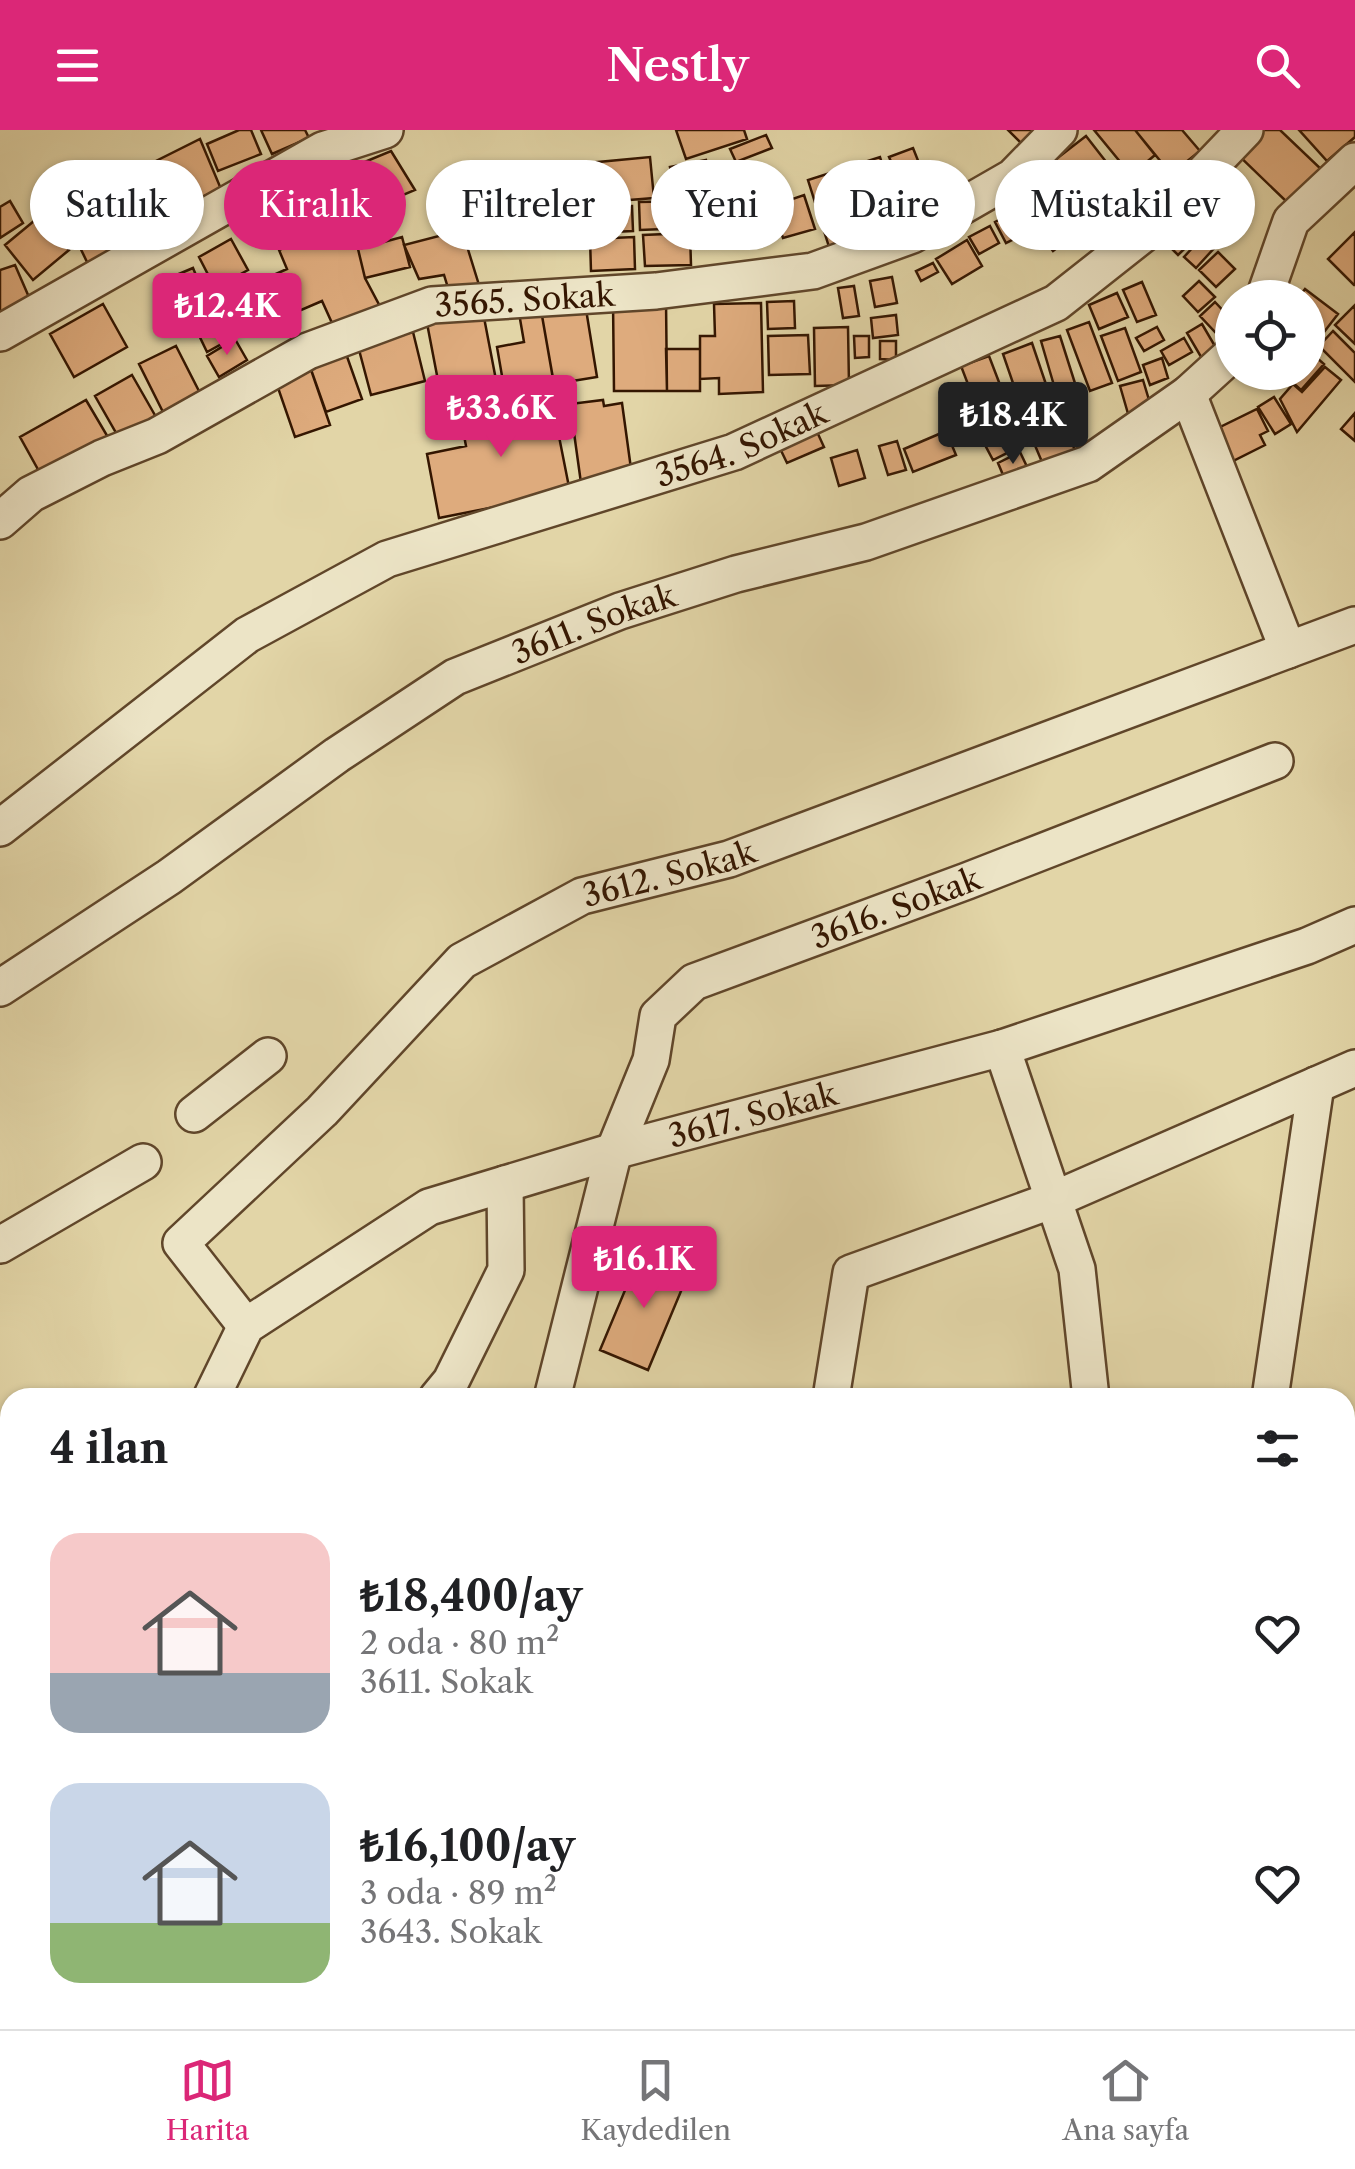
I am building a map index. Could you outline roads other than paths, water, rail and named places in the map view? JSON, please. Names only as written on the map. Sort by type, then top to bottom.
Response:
[{"type":"street","points":[[0,333],[323,150],[385,130]]},
{"type":"street","name":"3565. Sokak","points":[[0,521],[31,494],[102,458],[157,436],[308,351],[432,305],[656,291],[813,270],[912,234],[1013,177],[1059,130]]},
{"type":"street","name":"3564. Sokak","points":[[0,828],[247,635],[387,559],[734,452],[1056,303],[1151,228],[1246,130]]},
{"type":"street","points":[[1271,280],[1292,221],[1355,160]]},
{"type":"street","name":"3611. Sokak","points":[[0,988],[169,877],[337,755],[455,677],[620,610],[736,574],[866,542],[1088,464],[1188,394],[1215,369]]},
{"type":"street","points":[[1188,394],[1288,650]]},
{"type":"street","name":"3612. Sokak","points":[[246,1326],[181,1243],[322,1111],[462,961],[582,896],[729,859],[1355,625]]},
{"type":"street","name":"3616. Sokak","points":[[554,1388],[614,1150],[651,1060],[658,1016],[694,982],[967,881],[1274,760]]},
{"type":"street","name":"3617. Sokak","points":[[246,1326],[430,1207],[614,1150],[1002,1048],[1307,946],[1355,925]]},
{"type":"street","points":[[1002,1048],[1077,1269],[1090,1388]]},
{"type":"street","points":[[194,1114],[268,1056]]},
{"type":"street","points":[[833,1388],[852,1273],[1054,1200],[1355,1068]]},
{"type":"street","points":[[1271,1388],[1316,1086]]},
{"type":"street","points":[[0,1244],[143,1162]]},
{"type":"street","points":[[445,1388],[506,1270],[506,1184]]},
{"type":"street","points":[[216,1388],[246,1326]]}]
